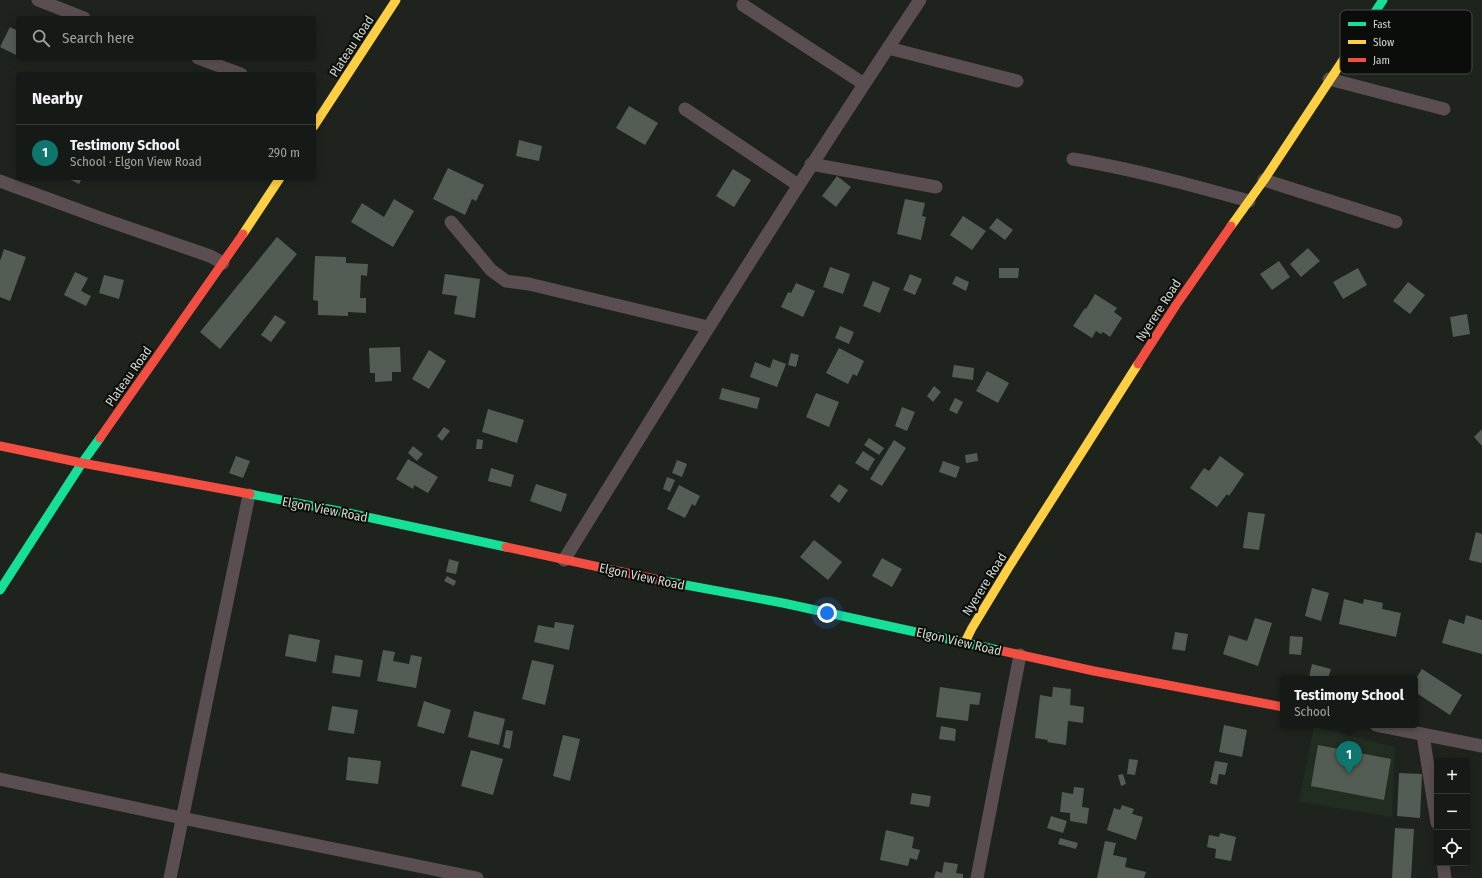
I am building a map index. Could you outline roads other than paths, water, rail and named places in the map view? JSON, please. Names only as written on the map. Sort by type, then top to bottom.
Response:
[{"type":"street","points":[[38,0],[79,16]]},
{"type":"street","name":"Plateau Road","points":[[316,120],[320,107],[396,0]]},
{"type":"street","points":[[564,560],[708,326],[798,185],[920,0]]},
{"type":"street","name":"Nyerere Road","points":[[1376,10],[1383,0]]},
{"type":"street","points":[[743,5],[864,84]]},
{"type":"street","points":[[888,48],[1017,81]]},
{"type":"street","points":[[203,60],[236,72]]},
{"type":"street","name":"Nyerere Road","points":[[965,642],[1009,567],[1176,305],[1264,180],[1340,63]]},
{"type":"street","points":[[1329,79],[1444,109]]},
{"type":"street","points":[[685,109],[798,185]]},
{"type":"street","points":[[1073,159],[1154,175],[1249,201]]},
{"type":"street","points":[[812,164],[936,188]]},
{"type":"street","name":"Plateau Road","points":[[0,590],[82,463],[223,263],[279,180]]},
{"type":"street","points":[[1264,180],[1396,222]]},
{"type":"street","points":[[0,181],[210,256],[223,263]]},
{"type":"street","points":[[451,222],[491,270],[506,281],[529,284],[708,326]]},
{"type":"street","name":"Elgon View Road","points":[[0,446],[82,463],[344,512],[686,586],[783,603],[1125,677],[1280,706]]},
{"type":"street","points":[[170,878],[249,495]]},
{"type":"street","points":[[977,878],[1020,655]]},
{"type":"street","points":[[1390,728],[1482,746]]},
{"type":"street","points":[[1423,735],[1434,804]]},
{"type":"street","points":[[0,779],[182,818],[477,878]]},
{"type":"street","points":[[1443,866],[1445,878]]},
{"type":"place","name":"Testimony School","points":[[1349,774]]}]
